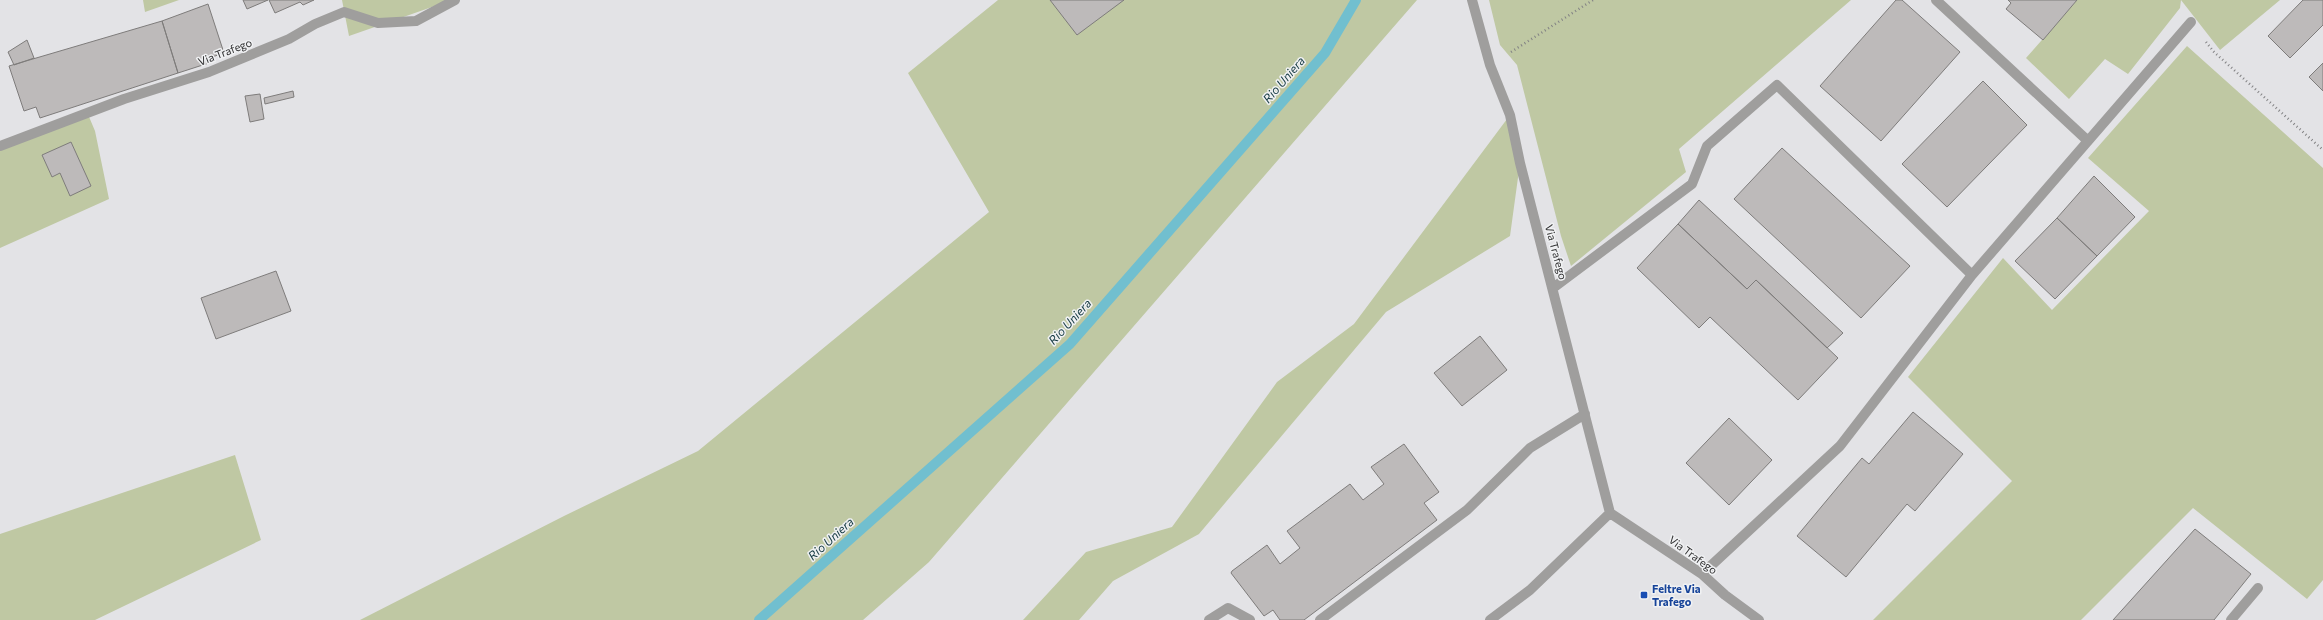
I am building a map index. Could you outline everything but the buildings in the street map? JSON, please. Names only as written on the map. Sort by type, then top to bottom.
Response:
[{"type":"street","name":"Via Trafego","points":[[0,146],[124,99],[209,72],[289,40],[315,24],[344,12],[378,23],[416,21],[455,0]]},
{"type":"street","name":"Via Trafego","points":[[1472,0],[1490,65],[1510,115],[1520,163],[1554,288],[1610,513],[1702,574],[1725,595],[1759,620]]},
{"type":"street","points":[[1936,0],[2088,141]]},
{"type":"street","points":[[1702,574],[1840,446],[1972,274],[2191,22]]},
{"type":"street","points":[[1554,288],[1692,184],[1707,146],[1777,85],[1972,274]]},
{"type":"street","points":[[1320,620],[1467,510],[1530,448],[1585,414]]},
{"type":"street","points":[[1490,620],[1530,590],[1610,513]]},
{"type":"street","points":[[2231,620],[2258,588]]},
{"type":"street","points":[[1209,620],[1228,608],[1250,620]]},
{"type":"path","points":[[1490,65],[1593,0]]},
{"type":"path","points":[[2191,22],[2214,52],[2323,150]]},
{"type":"green space","points":[[143,0],[179,0],[145,12]]},
{"type":"green space","points":[[342,0],[452,0],[349,36]]},
{"type":"green space","points":[[998,0],[1417,0],[929,562],[863,620],[360,620],[564,516],[698,451],[989,212],[908,73]]},
{"type":"green space","points":[[1489,0],[1851,0],[1679,149],[1686,172],[1571,266],[1561,236],[1517,65],[1500,45]]},
{"type":"green space","points":[[2077,0],[2181,0],[2180,8],[2128,74],[2105,59],[2069,99],[2026,58]]},
{"type":"green space","points":[[2181,0],[2280,0],[2220,50]]},
{"type":"green space","points":[[2187,46],[2323,168],[2323,580],[2307,599],[2193,508],[2081,620],[1873,620],[2012,481],[1908,377],[2003,258],[2052,310],[2149,211],[2088,158]]},
{"type":"green space","points":[[87,112],[95,131],[109,199],[0,248],[0,146]]},
{"type":"green space","points":[[1510,115],[1520,163],[1510,236],[1386,312],[1199,534],[1113,581],[1079,620],[1023,620],[1086,552],[1172,527],[1277,382],[1354,324]]},
{"type":"green space","points":[[235,455],[261,540],[95,620],[0,620],[0,534]]},
{"type":"waterway","name":"Rio Uniera","points":[[759,620],[1070,344],[1325,53],[1356,0]]},
{"type":"place","name":"Feltre Via Trafego","points":[[1644,595]]}]
